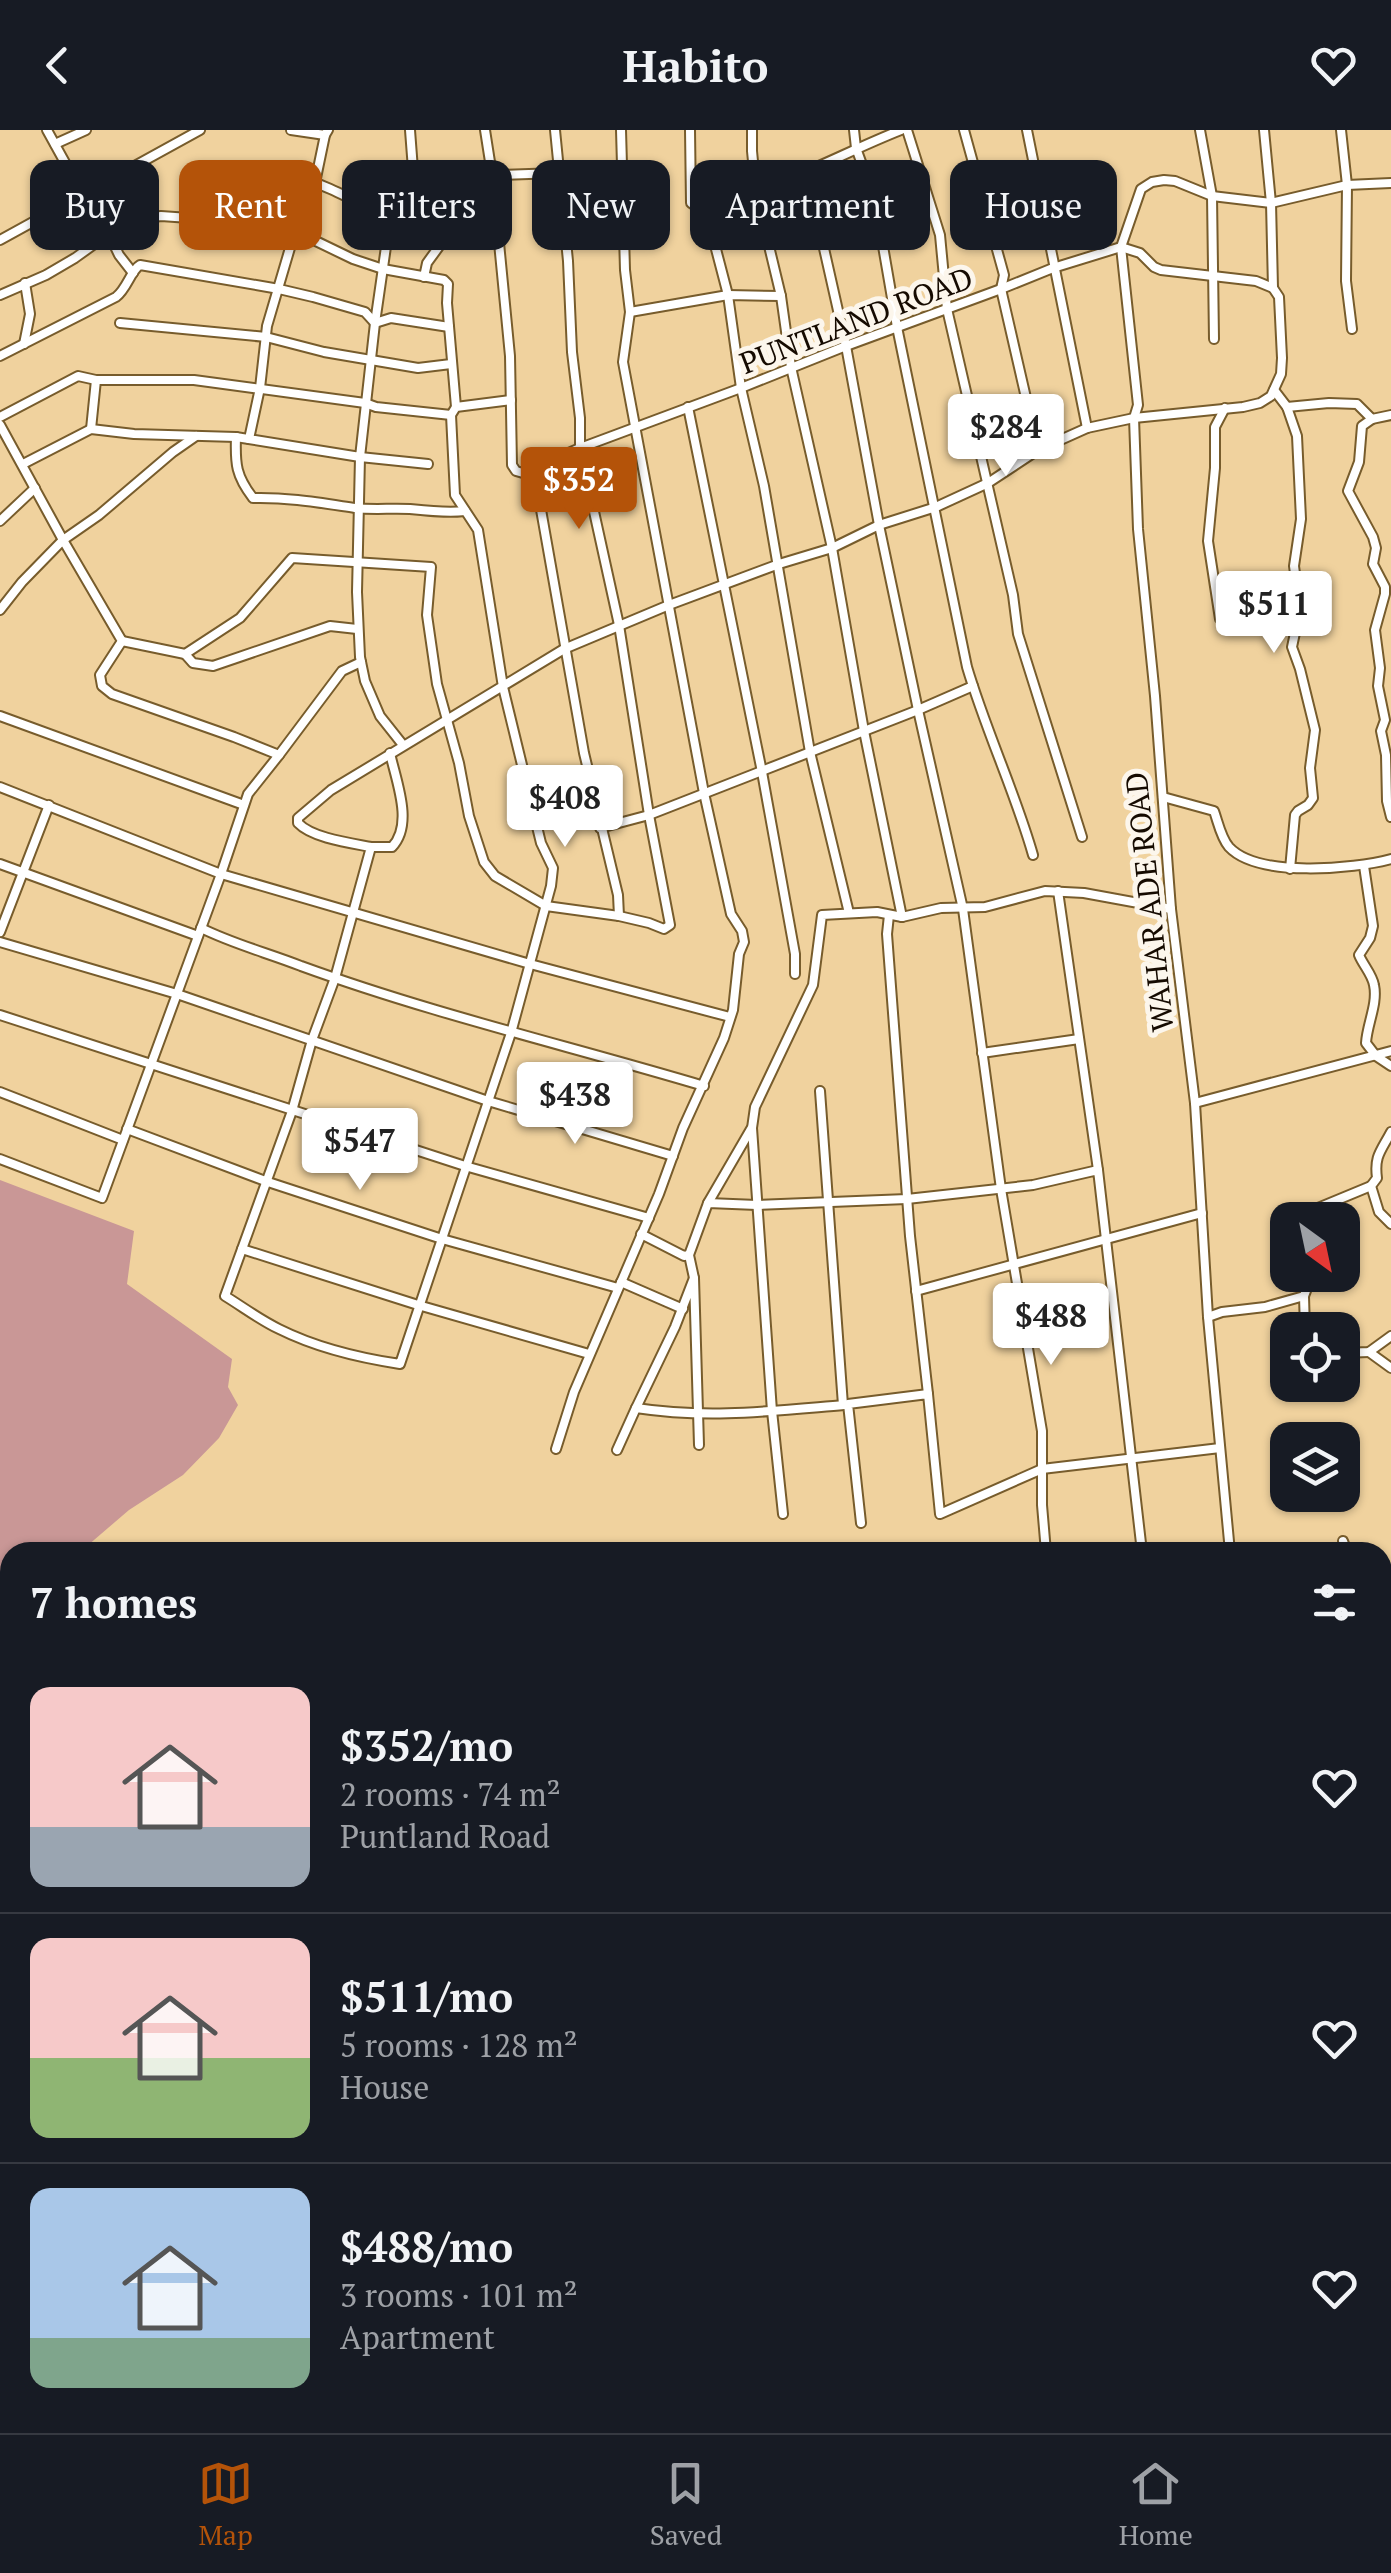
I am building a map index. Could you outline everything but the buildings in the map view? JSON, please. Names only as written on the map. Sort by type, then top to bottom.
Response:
[{"type":"street","points":[[47,130],[64,160]]},
{"type":"street","points":[[55,144],[86,130]]},
{"type":"street","points":[[144,160],[200,130]]},
{"type":"street","points":[[291,130],[327,132],[320,160]]},
{"type":"street","points":[[410,130],[412,160]]},
{"type":"street","points":[[485,130],[490,160]]},
{"type":"street","points":[[554,130],[556,160]]},
{"type":"street","points":[[556,1448],[574,1392],[724,1038],[744,942],[731,914],[704,793],[623,362],[630,312],[621,130]]},
{"type":"street","points":[[690,130],[690,160]]},
{"type":"street","points":[[752,130],[753,160]]},
{"type":"street","points":[[854,130],[856,148],[875,200],[897,327],[972,686],[1033,856]]},
{"type":"street","points":[[832,160],[904,130],[940,235],[946,309],[1013,595],[1018,634],[1082,837]]},
{"type":"street","points":[[964,130],[1004,275],[1001,289],[1038,450]]},
{"type":"street","points":[[1027,130],[1087,428]]},
{"type":"street","points":[[1200,130],[1212,196],[1214,339]]},
{"type":"street","points":[[390,753],[404,816],[403,829],[392,847],[338,841],[303,829],[298,823],[298,818],[331,790],[402,745],[446,718],[504,687],[564,648],[778,564],[832,548],[879,525],[936,507],[988,484],[1038,450],[1087,428],[1134,418],[1260,403],[1271,396],[1282,358],[1264,130]]},
{"type":"street","points":[[1341,130],[1347,185],[1346,281],[1352,329]]},
{"type":"street","points":[[1274,288],[1256,281],[1161,270],[1140,253],[1121,248],[1141,189],[1164,180],[1212,196],[1271,203],[1347,185],[1391,183]]},
{"type":"street","points":[[0,240],[30,223]]},
{"type":"street","points":[[322,245],[382,269],[444,280],[448,284],[455,495],[478,530],[504,687],[541,843],[552,868],[546,906],[511,1033],[400,1364],[294,1336],[225,1296],[292,1111],[370,847]]},
{"type":"street","name":"PUNTLAND ROAD","points":[[534,470],[580,448],[846,346],[1053,268],[1121,248]]},
{"type":"street","name":"WAHAR ADE ROAD","points":[[1121,248],[1138,405],[1134,418],[1138,530],[1172,909],[1195,1103],[1208,1317],[1229,1542]]},
{"type":"street","points":[[0,296],[86,250]]},
{"type":"street","points":[[117,250],[133,274]]},
{"type":"street","points":[[250,439],[266,336],[289,250]]},
{"type":"street","points":[[385,250],[360,457],[357,630],[365,681],[380,716],[402,745]]},
{"type":"street","points":[[424,276],[436,250]]},
{"type":"street","points":[[500,250],[510,356],[512,465],[523,473],[534,470],[564,648],[600,828],[618,895],[618,916]]},
{"type":"street","points":[[184,654],[240,618],[292,558],[430,567],[427,615],[436,684],[484,862],[495,876],[546,906],[618,916],[664,929],[670,925],[618,625],[580,448],[567,250]]},
{"type":"street","points":[[717,250],[728,295],[741,388],[764,486],[810,752],[849,912]]},
{"type":"street","points":[[770,250],[902,917]]},
{"type":"street","points":[[824,250],[962,909],[1001,1190],[1042,1431],[1046,1542]]},
{"type":"street","points":[[0,356],[116,297],[123,292],[134,268],[140,266],[279,288],[365,312],[375,323]]},
{"type":"street","points":[[24,283],[30,314],[24,344]]},
{"type":"street","points":[[630,312],[728,295],[781,296]]},
{"type":"street","points":[[375,323],[391,318],[449,327]]},
{"type":"street","points":[[120,324],[266,336],[294,345],[418,368],[452,364]]},
{"type":"street","points":[[0,417],[78,376],[96,380],[194,380],[376,407],[454,411],[511,400]]},
{"type":"street","points":[[91,429],[96,380]]},
{"type":"street","points":[[1274,390],[1287,407],[1297,436],[1301,519],[1294,566],[1300,614],[1292,647],[1315,730],[1310,768],[1312,798],[1295,815],[1290,869]]},
{"type":"street","points":[[1287,407],[1357,404],[1372,419]]},
{"type":"street","points":[[688,407],[762,772],[795,954],[795,974]]},
{"type":"street","points":[[1220,619],[1208,541],[1215,427],[1226,408]]},
{"type":"street","points":[[1391,415],[1362,426],[1360,462],[1348,491],[1373,537],[1373,564],[1385,586],[1375,630],[1378,686],[1388,721],[1382,731],[1391,817]]},
{"type":"street","points":[[0,425],[122,640],[184,654],[193,663],[213,666],[330,626],[357,630]]},
{"type":"street","points":[[23,464],[91,429],[236,437],[428,464]]},
{"type":"street","points":[[0,610],[63,540],[196,436]]},
{"type":"street","points":[[236,437],[236,469],[253,498],[358,508],[466,512]]},
{"type":"street","points":[[0,522],[35,488]]},
{"type":"street","points":[[122,640],[100,674],[102,686],[112,694],[279,756]]},
{"type":"street","points":[[0,1158],[102,1198],[244,805],[256,782],[342,671],[361,662]]},
{"type":"street","points":[[600,828],[649,815],[762,772],[972,686]]},
{"type":"street","points":[[0,716],[244,805]]},
{"type":"street","points":[[0,788],[221,874],[530,964],[730,1017]]},
{"type":"street","points":[[1163,797],[1214,811],[1226,844],[1245,860],[1290,869],[1364,866],[1391,859]]},
{"type":"street","points":[[0,932],[49,805]]},
{"type":"street","points":[[0,864],[334,978],[511,1033],[704,1086]]},
{"type":"street","points":[[1364,866],[1373,926],[1360,954],[1374,987],[1375,1000],[1366,1044],[1391,1066]]},
{"type":"street","points":[[783,1514],[752,1128],[755,1106],[813,984],[822,915],[877,912],[902,917],[941,908],[986,906],[1044,891],[1084,892],[1172,909]]},
{"type":"street","points":[[1058,892],[1098,1170],[1141,1542]]},
{"type":"street","points":[[890,915],[887,934],[907,1198],[940,1514],[1042,1469],[1220,1448]]},
{"type":"street","points":[[0,942],[177,994],[488,1101],[673,1156]]},
{"type":"street","points":[[0,1015],[465,1166],[648,1218]]},
{"type":"street","points":[[982,1053],[1079,1039]]},
{"type":"street","points":[[1195,1103],[1391,1051]]},
{"type":"street","points":[[820,1091],[846,1405],[861,1524]]},
{"type":"street","points":[[0,1092],[123,1140]]},
{"type":"street","points":[[699,1445],[694,1278],[689,1255],[708,1203],[752,1128]]},
{"type":"street","points":[[128,1129],[268,1182],[442,1239],[619,1285],[682,1308]]},
{"type":"street","points":[[1332,1202],[1371,1186],[1377,1178],[1376,1156],[1391,1132]]},
{"type":"street","points":[[708,1203],[757,1206],[907,1198],[1001,1190],[1098,1170]]},
{"type":"street","points":[[1371,1186],[1379,1212],[1391,1224]]},
{"type":"street","points":[[916,1291],[1202,1213]]},
{"type":"street","points":[[641,1234],[689,1255]]},
{"type":"street","points":[[242,1249],[590,1354]]},
{"type":"street","points":[[617,1450],[694,1278]]},
{"type":"street","points":[[1304,1312],[1306,1292]]},
{"type":"street","points":[[1208,1317],[1304,1296]]},
{"type":"street","points":[[1360,1352],[1369,1352],[1391,1336]]},
{"type":"street","points":[[1369,1352],[1391,1368]]},
{"type":"street","points":[[636,1408],[726,1415],[928,1394]]},
{"type":"shaded area","points":[[0,1180],[134,1231],[127,1284],[232,1359],[228,1387],[238,1405],[219,1438],[183,1475],[129,1510],[92,1542],[0,1542]]}]
